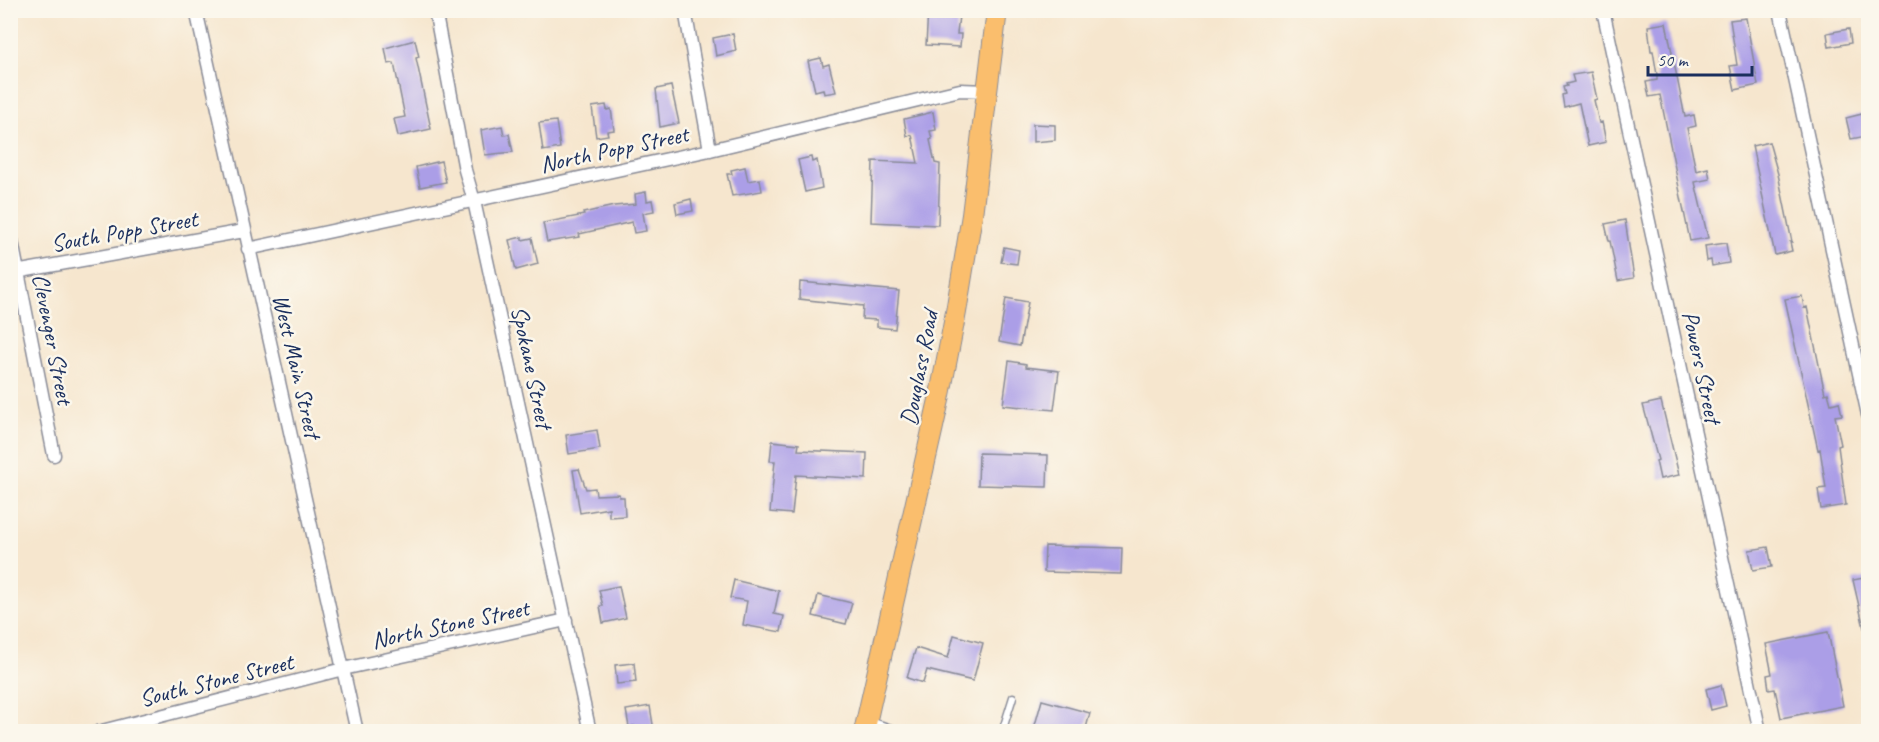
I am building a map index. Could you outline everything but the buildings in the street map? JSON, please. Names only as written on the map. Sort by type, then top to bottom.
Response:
[{"type":"main road","name":"Douglass Road","points":[[866,726],[948,356],[964,266],[997,10]]},
{"type":"street","name":"West Main Street","points":[[196,10],[357,732]]},
{"type":"street","name":"Spokane Street","points":[[435,10],[465,170],[474,201],[590,732]]},
{"type":"street","points":[[685,10],[710,150]]},
{"type":"street","name":"Powers Street","points":[[1603,10],[1760,732]]},
{"type":"street","points":[[1780,10],[1869,415]]},
{"type":"street","name":"North Popp Street","points":[[248,249],[710,150],[960,90],[987,91]]},
{"type":"street","name":"Clevenger Street","points":[[10,231],[15,272],[54,454]]},
{"type":"street","name":"South Popp Street","points":[[15,272],[244,231]]},
{"type":"street","name":"North Stone Street","points":[[343,669],[566,620]]},
{"type":"street","name":"South Stone Street","points":[[98,732],[343,669]]},
{"type":"lane","points":[[1002,732],[1012,698]]},
{"type":"lane","points":[[866,726],[902,732]]}]
